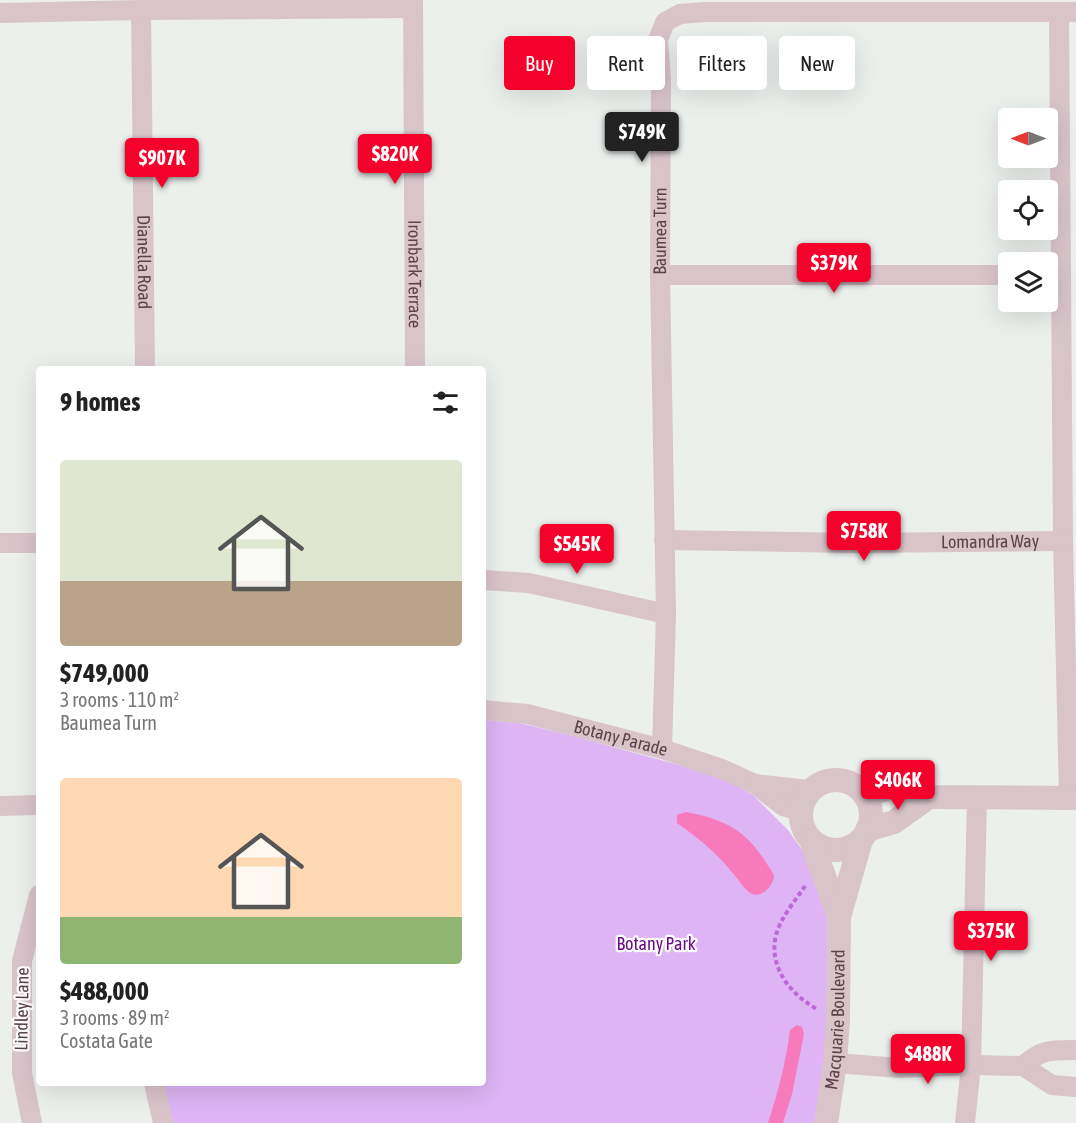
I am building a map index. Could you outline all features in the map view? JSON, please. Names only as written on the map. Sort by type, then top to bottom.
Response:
[{"type":"street","points":[[0,13],[413,4]]},
{"type":"street","name":"Ironbark Terrace","points":[[413,4],[415,366]]},
{"type":"street","name":"Dianella Road","points":[[141,10],[145,366]]},
{"type":"street","name":"Baumea Turn","points":[[662,749],[666,614],[660,275],[661,79],[658,40],[665,22],[680,14],[705,12],[1068,12]]},
{"type":"street","points":[[1055,252],[1068,12]]},
{"type":"street","points":[[660,275],[998,275]]},
{"type":"street","points":[[866,796],[891,787],[929,797],[1073,797],[1055,312]]},
{"type":"street","name":"Lomandra Way","points":[[664,540],[855,543],[1063,541]]},
{"type":"street","points":[[0,543],[36,543]]},
{"type":"street","points":[[486,580],[529,583],[666,614]]},
{"type":"street","name":"Botany Parade","points":[[486,710],[527,714],[662,749],[722,769],[755,784],[783,806],[801,811]]},
{"type":"street","points":[[864,835],[871,819],[870,807],[866,796],[858,788],[839,779],[818,784],[810,791],[804,800],[801,821],[811,840],[831,849],[852,846],[864,835],[894,822],[929,797]]},
{"type":"street","name":"Botany Parade","points":[[755,784],[808,790],[818,784]]},
{"type":"street","points":[[965,1123],[971,1065],[977,798]]},
{"type":"street","points":[[0,806],[36,805]]},
{"type":"street","name":"Macquarie Boulevard","points":[[826,1123],[835,1063],[838,1020],[839,917],[864,835]]},
{"type":"street","name":"Macquarie Boulevard","points":[[811,840],[839,917]]},
{"type":"street","name":"Lindley Lane","points":[[32,1123],[21,1073],[22,961],[36,907]]},
{"type":"street","points":[[1023,1066],[1036,1054],[1055,1050],[1076,1050]]},
{"type":"street","points":[[835,1063],[900,1068],[971,1065],[1023,1066],[1036,1077],[1052,1085],[1076,1087]]},
{"type":"street","points":[[155,1086],[164,1123]]},
{"type":"path","points":[[807,884],[779,928],[775,943],[775,957],[781,975],[793,992],[825,1014]]},
{"type":"green space","name":"Botany Park","points":[[486,720],[519,723],[573,736],[697,770],[728,781],[753,795],[788,830],[813,865],[830,927],[828,1031],[815,1123],[172,1123],[163,1086],[486,1086]]},
{"type":"shaded area","points":[[686,812],[729,825],[748,840],[774,875],[767,890],[760,894],[752,894],[715,854],[677,823],[677,815]]},
{"type":"shaded area","points":[[797,1025],[802,1027],[804,1034],[792,1094],[783,1123],[768,1123],[781,1077],[790,1030]]}]
